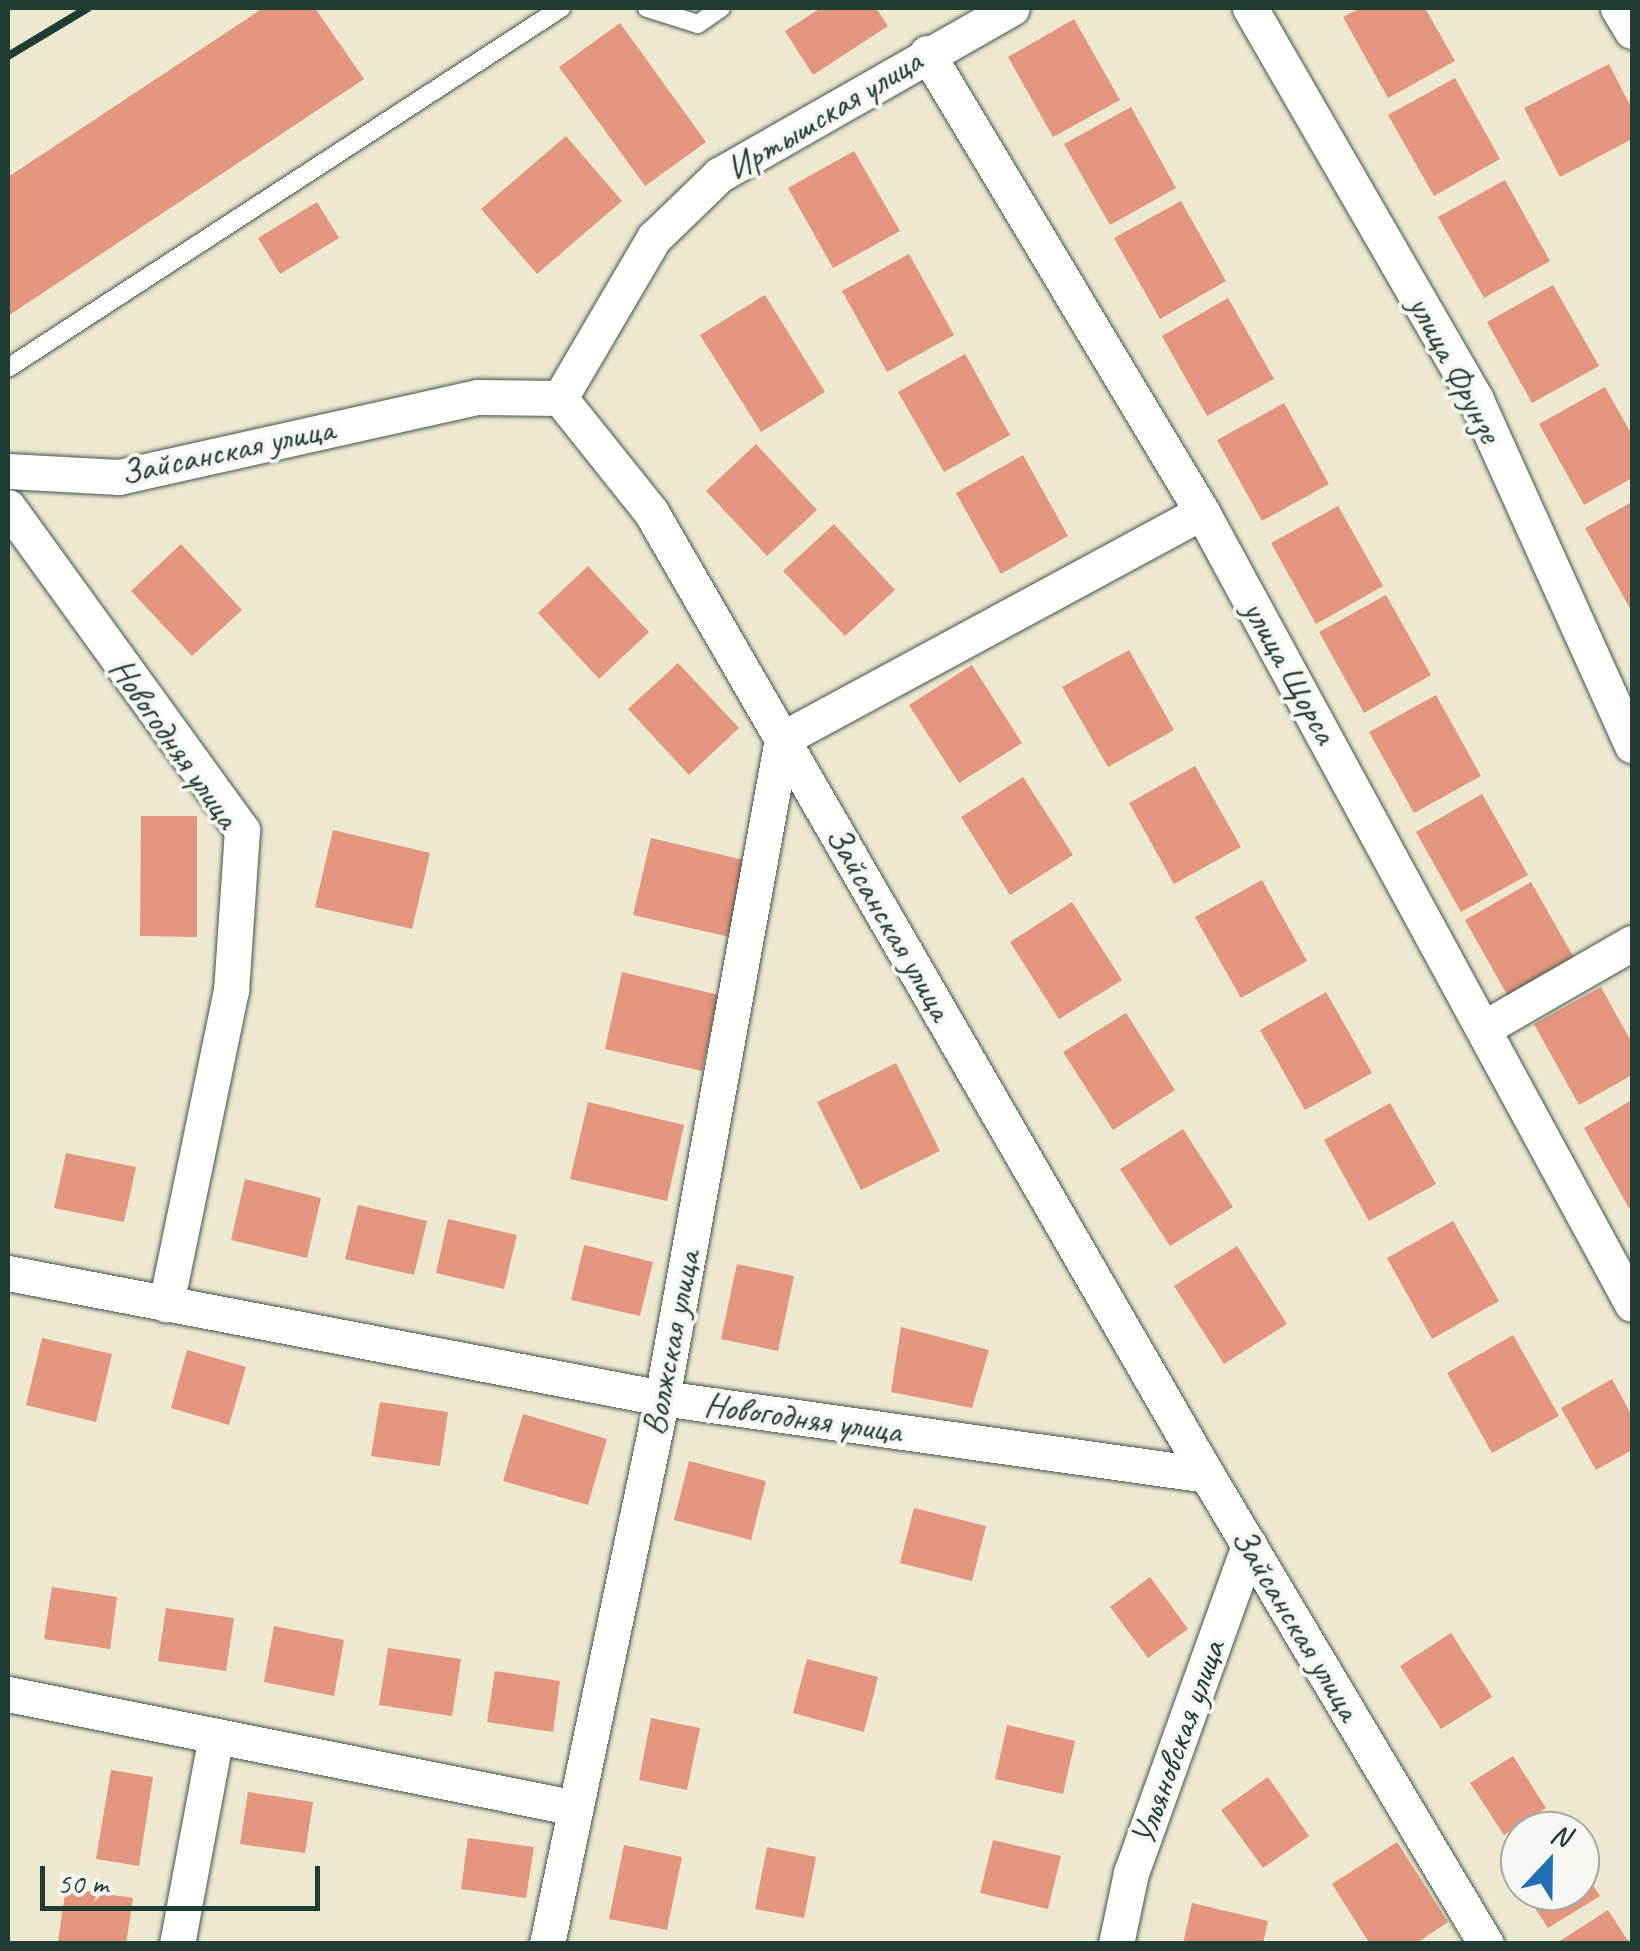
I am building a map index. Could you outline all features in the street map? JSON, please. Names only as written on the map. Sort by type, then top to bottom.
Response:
[{"type":"street","name":"Иртышская улица","points":[[560,398],[654,238],[719,175],[1012,8]]},
{"type":"street","name":"улица Фрунзе","points":[[1250,8],[1476,400],[1632,745]]},
{"type":"street","points":[[1618,8],[1632,31]]},
{"type":"street","name":"улица Щорса","points":[[927,53],[1202,512],[1632,1304]]},
{"type":"street","name":"Зайсанская улица","points":[[8,471],[120,477],[478,397],[560,398],[650,512],[1206,1475],[1486,1944]]},
{"type":"street","name":"Новогодняя улица","points":[[8,507],[242,830],[230,990],[166,1304]]},
{"type":"street","points":[[782,739],[1202,512]]},
{"type":"street","name":"Волжская улица","points":[[548,1944],[662,1398],[782,739]]},
{"type":"street","points":[[1484,1028],[1632,942]]},
{"type":"street","name":"Новогодняя улица","points":[[8,1273],[662,1398],[1206,1475]]},
{"type":"street","name":"Ульяновская улица","points":[[1116,1944],[1131,1873],[1249,1545]]},
{"type":"street","points":[[8,1694],[576,1808]]},
{"type":"street","points":[[177,1944],[216,1736]]},
{"type":"lane","points":[[8,368],[562,8]]},
{"type":"lane","points":[[647,8],[698,24],[721,8]]},
{"type":"building","points":[[263,8],[315,8],[364,79],[8,316],[8,177]]},
{"type":"building","points":[[821,8],[876,8],[888,26],[813,75],[785,31]]},
{"type":"building","points":[[1361,8],[1425,8],[1455,61],[1388,98],[1343,17]]},
{"type":"building","points":[[1074,19],[1120,100],[1053,137],[1008,57]]},
{"type":"building","points":[[620,23],[706,142],[645,186],[559,67]]},
{"type":"building","points":[[1609,64],[1632,109],[1632,139],[1560,177],[1524,108]]},
{"type":"building","points":[[1455,78],[1500,159],[1434,196],[1388,115]]},
{"type":"building","points":[[1131,107],[1176,188],[1110,225],[1064,144]]},
{"type":"building","points":[[566,136],[622,201],[537,274],[481,209]]},
{"type":"building","points":[[854,151],[900,231],[833,268],[788,188]]},
{"type":"building","points":[[1505,180],[1550,261],[1484,298],[1438,217]]},
{"type":"building","points":[[1181,201],[1226,281],[1160,319],[1114,238]]},
{"type":"building","points":[[317,202],[339,238],[280,274],[258,238]]},
{"type":"building","points":[[909,254],[954,335],[887,372],[842,291]]},
{"type":"building","points":[[1553,285],[1599,366],[1532,403],[1487,322]]},
{"type":"building","points":[[765,295],[825,392],[761,432],[700,335]]},
{"type":"building","points":[[1228,298],[1274,379],[1207,416],[1162,336]]},
{"type":"building","points":[[965,354],[1010,435],[944,472],[898,392]]},
{"type":"building","points":[[1605,387],[1632,435],[1632,478],[1584,505],[1539,424]]},
{"type":"building","points":[[1284,403],[1329,484],[1262,521],[1217,440]]},
{"type":"building","points":[[756,444],[817,510],[767,556],[706,491]]},
{"type":"building","points":[[1023,455],[1068,536],[1001,574],[956,493]]},
{"type":"building","points":[[1632,502],[1632,612],[1585,528]]},
{"type":"building","points":[[1338,506],[1383,586],[1316,624],[1271,543]]},
{"type":"building","points":[[834,524],[895,590],[845,636],[783,571]]},
{"type":"building","points":[[181,544],[242,610],[192,656],[131,591]]},
{"type":"building","points":[[588,566],[649,632],[599,679],[538,613]]},
{"type":"building","points":[[1386,595],[1431,675],[1364,713],[1319,632]]},
{"type":"building","points":[[1129,650],[1174,730],[1108,767],[1062,687]]},
{"type":"building","points":[[678,663],[739,728],[689,775],[628,709]]},
{"type":"building","points":[[972,665],[1022,743],[959,783],[909,705]]},
{"type":"building","points":[[1436,695],[1481,776],[1414,813],[1369,732]]},
{"type":"building","points":[[1195,766],[1241,847],[1174,884],[1129,803]]},
{"type":"building","points":[[1023,777],[1073,855],[1010,895],[961,817]]},
{"type":"building","points":[[1482,794],[1528,875],[1461,912],[1416,832]]},
{"type":"building","points":[[141,816],[197,816],[197,937],[140,936]]},
{"type":"building","points":[[333,830],[430,853],[412,929],[315,907]]},
{"type":"building","points":[[651,838],[748,861],[730,937],[633,915]]},
{"type":"building","points":[[1262,880],[1307,961],[1241,998],[1195,917]]},
{"type":"building","points":[[1531,882],[1577,963],[1510,1000],[1465,920]]},
{"type":"building","points":[[1072,902],[1122,980],[1059,1019],[1010,942]]},
{"type":"building","points":[[622,972],[719,995],[702,1071],[605,1049]]},
{"type":"building","points":[[1601,987],[1632,1043],[1632,1075],[1579,1105],[1534,1024]]},
{"type":"building","points":[[1326,992],[1372,1073],[1305,1110],[1260,1030]]},
{"type":"building","points":[[1126,1013],[1175,1090],[1113,1130],[1063,1052]]},
{"type":"building","points":[[896,1063],[940,1151],[861,1190],[817,1102]]},
{"type":"building","points":[[1632,1100],[1632,1206],[1629,1208],[1584,1128]]},
{"type":"building","points":[[588,1102],[684,1125],[667,1201],[570,1179]]},
{"type":"building","points":[[1390,1103],[1436,1184],[1369,1221],[1324,1140]]},
{"type":"building","points":[[1183,1129],[1233,1207],[1170,1246],[1120,1169]]},
{"type":"building","points":[[66,1153],[136,1167],[124,1222],[54,1208]]},
{"type":"building","points":[[245,1179],[321,1198],[307,1258],[231,1240]]},
{"type":"building","points":[[358,1205],[427,1221],[414,1275],[345,1259]]},
{"type":"building","points":[[448,1219],[517,1235],[504,1289],[436,1273]]},
{"type":"building","points":[[1453,1221],[1499,1301],[1432,1339],[1387,1258]]},
{"type":"building","points":[[584,1245],[653,1262],[640,1316],[571,1300]]},
{"type":"building","points":[[1237,1246],[1287,1324],[1224,1364],[1174,1286]]},
{"type":"building","points":[[737,1264],[794,1276],[778,1351],[721,1339]]},
{"type":"building","points":[[901,1327],[989,1350],[972,1408],[891,1392]]},
{"type":"building","points":[[1513,1335],[1559,1416],[1492,1453],[1447,1373]]},
{"type":"building","points":[[42,1338],[112,1354],[96,1422],[26,1405]]},
{"type":"building","points":[[187,1350],[246,1367],[229,1425],[171,1408]]},
{"type":"building","points":[[1612,1379],[1632,1416],[1632,1450],[1596,1470],[1561,1408]]},
{"type":"building","points":[[380,1402],[448,1412],[440,1466],[371,1456]]},
{"type":"building","points":[[523,1414],[607,1439],[588,1505],[503,1481]]},
{"type":"building","points":[[689,1461],[766,1481],[751,1540],[674,1520]]},
{"type":"building","points":[[914,1508],[986,1526],[972,1581],[900,1563]]},
{"type":"building","points":[[1150,1577],[1188,1629],[1148,1658],[1110,1607]]},
{"type":"building","points":[[52,1587],[117,1597],[110,1649],[44,1639]]},
{"type":"building","points":[[166,1608],[234,1618],[226,1671],[158,1661]]},
{"type":"building","points":[[274,1626],[344,1640],[334,1696],[264,1682]]},
{"type":"building","points":[[1451,1633],[1492,1697],[1441,1729],[1400,1666]]},
{"type":"building","points":[[388,1648],[461,1659],[452,1716],[379,1705]]},
{"type":"building","points":[[807,1659],[878,1677],[864,1732],[793,1713]]},
{"type":"building","points":[[495,1671],[560,1681],[553,1732],[487,1722]]},
{"type":"building","points":[[651,1718],[700,1728],[687,1790],[639,1780]]},
{"type":"building","points":[[1007,1725],[1075,1741],[1063,1794],[995,1779]]},
{"type":"building","points":[[1513,1756],[1546,1808],[1500,1811],[1500,1829],[1470,1783]]},
{"type":"building","points":[[111,1770],[153,1777],[139,1866],[96,1859]]},
{"type":"building","points":[[1268,1777],[1309,1836],[1263,1868],[1221,1810]]},
{"type":"building","points":[[248,1792],[313,1802],[305,1853],[240,1844]]},
{"type":"building","points":[[468,1838],[534,1847],[526,1898],[461,1889]]},
{"type":"building","points":[[993,1840],[1061,1856],[1048,1909],[980,1893]]},
{"type":"building","points":[[1397,1842],[1448,1922],[1415,1944],[1370,1944],[1332,1884]]},
{"type":"building","points":[[624,1845],[682,1857],[667,1930],[609,1919]]},
{"type":"building","points":[[767,1847],[816,1857],[804,1918],[755,1909]]},
{"type":"building","points":[[66,1888],[133,1898],[126,1944],[58,1941]]},
{"type":"building","points":[[1192,1903],[1268,1921],[1263,1944],[1183,1944]]},
{"type":"building","points":[[1608,1910],[1630,1944],[1562,1944],[1560,1941]]},
{"type":"building","points":[[1537,1911],[1576,1911],[1548,1928]]},
{"type":"railway","points":[[8,56],[88,8]]}]
